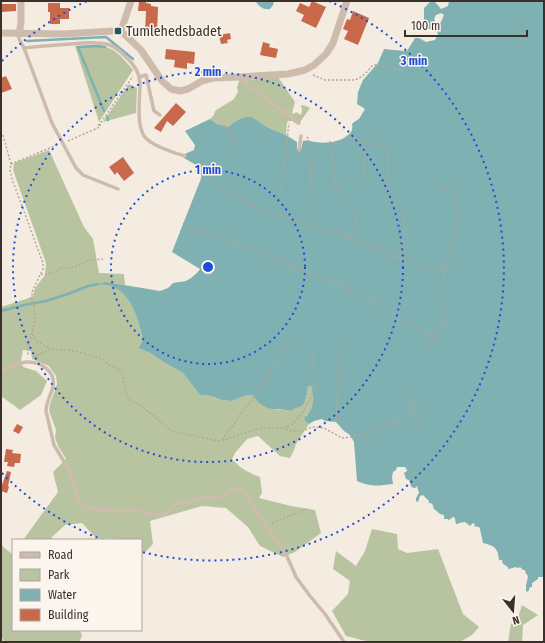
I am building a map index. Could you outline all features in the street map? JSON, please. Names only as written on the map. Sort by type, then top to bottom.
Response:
[{"type":"street","points":[[19,34],[21,23],[21,1]]},
{"type":"street","points":[[121,31],[131,1]]},
{"type":"street","points":[[1,34],[63,34],[121,31],[141,50],[162,81],[171,88],[180,91],[188,89],[202,81],[213,78],[288,74],[305,70],[314,65],[330,49],[347,1]]},
{"type":"lane","points":[[19,34],[19,39],[24,48],[52,123],[76,168],[83,175],[118,189]]},
{"type":"lane","points":[[24,48],[96,43],[109,45],[118,50],[137,70],[140,77],[140,99],[138,110],[144,136],[149,141],[185,156]]},
{"type":"lane","points":[[140,77],[146,75],[154,112],[160,115]]},
{"type":"lane","points":[[240,77],[241,80],[299,123]]},
{"type":"lane","points":[[299,150],[301,136]]},
{"type":"lane","points":[[1,370],[28,362],[44,366],[52,374],[53,387],[46,406],[46,415],[54,445],[69,470],[80,504],[83,507],[117,511],[134,510],[161,515],[169,511],[173,505],[200,499],[219,497],[231,490],[238,489],[244,491],[285,552],[296,577],[325,614],[344,642]]},
{"type":"path","points":[[305,70],[306,72],[325,80],[355,80],[361,77],[373,65],[404,71]]},
{"type":"path","points":[[98,125],[137,70]]},
{"type":"path","points":[[281,191],[289,123]]},
{"type":"path","points":[[224,126],[239,150]]},
{"type":"path","points":[[3,135],[12,179],[43,263],[43,269],[32,292],[35,321],[28,348],[28,362]]},
{"type":"path","points":[[346,137],[357,138],[362,143],[383,145],[388,149],[387,197]]},
{"type":"path","points":[[309,140],[312,195]]},
{"type":"path","points":[[330,141],[337,195]]},
{"type":"path","points":[[364,143],[364,178]]},
{"type":"path","points":[[201,178],[264,210],[350,240],[360,242],[400,259],[444,272]]},
{"type":"path","points":[[442,190],[453,187],[460,212],[442,281]]},
{"type":"path","points":[[350,240],[359,209]]},
{"type":"path","points":[[400,259],[405,212]]},
{"type":"path","points":[[183,223],[351,290],[434,337]]},
{"type":"path","points":[[41,274],[44,275],[61,268],[75,266],[89,260],[103,259]]},
{"type":"path","points":[[425,351],[446,319],[440,298]]},
{"type":"path","points":[[32,334],[42,346],[51,349],[75,351],[103,359],[109,365],[116,367],[122,373],[126,393],[130,400],[140,405],[172,431],[218,441],[260,428],[285,428],[291,431],[303,431],[312,427],[324,428],[342,438],[352,438],[376,430],[415,412]]},
{"type":"path","points":[[223,440],[238,417],[248,406],[290,340]]},
{"type":"path","points":[[336,422],[340,346]]},
{"type":"path","points":[[28,357],[32,357],[51,349]]},
{"type":"path","points":[[285,428],[288,427],[302,413],[313,392],[313,352]]},
{"type":"path","points":[[404,389],[424,430]]},
{"type":"path","points":[[266,525],[308,509]]},
{"type":"green space","points":[[97,45],[109,48],[118,53],[133,70],[99,122],[75,46]]},
{"type":"green space","points":[[278,77],[295,102],[292,113],[294,114],[296,112],[301,115],[301,105],[310,108],[298,125],[292,121],[288,121],[286,135],[267,127],[252,117],[228,127],[217,124],[210,119],[214,115],[215,111],[234,99],[238,92],[237,87],[239,81]]},
{"type":"green space","points":[[129,84],[137,88],[136,113],[103,122]]},
{"type":"green space","points":[[49,150],[84,227],[93,239],[99,273],[124,274],[125,285],[106,282],[104,285],[112,286],[120,290],[134,309],[143,340],[138,348],[150,353],[183,373],[200,395],[231,401],[247,395],[252,395],[259,403],[263,405],[277,410],[292,411],[306,400],[308,386],[311,386],[313,405],[306,415],[306,422],[309,424],[296,444],[290,458],[280,456],[258,436],[247,439],[232,459],[244,470],[260,477],[262,493],[259,498],[315,510],[321,533],[295,552],[283,557],[260,546],[248,527],[226,508],[202,506],[150,521],[153,544],[143,554],[142,539],[96,538],[82,523],[65,525],[51,539],[24,539],[58,492],[53,472],[66,459],[58,446],[55,437],[56,430],[49,411],[57,384],[56,376],[49,366],[32,359],[31,351],[23,350],[21,360],[23,367],[36,371],[47,381],[41,395],[20,410],[1,396],[1,307],[33,296],[35,288],[45,275],[46,263],[13,170],[14,163]]},
{"type":"green space","points":[[372,529],[397,534],[398,549],[407,553],[438,549],[463,614],[479,627],[472,635],[460,642],[370,642],[346,636],[332,611],[348,594],[350,581],[333,569],[336,551],[356,566],[365,551]]},
{"type":"green space","points":[[1,545],[12,554],[12,631],[80,631],[82,636],[79,642],[4,642],[1,635]]},
{"type":"green space","points":[[522,605],[538,615],[523,625],[522,642],[508,642],[511,623],[515,626]]},
{"type":"water","points":[[255,1],[274,1],[270,9],[265,9],[258,5]]},
{"type":"water","points":[[449,1],[544,1],[544,577],[538,577],[538,579],[532,583],[532,587],[530,587],[528,592],[526,591],[526,585],[528,577],[525,570],[520,567],[508,569],[508,567],[503,564],[502,560],[499,560],[497,550],[490,545],[483,543],[479,527],[473,526],[475,524],[473,523],[470,526],[465,522],[456,524],[454,517],[450,520],[449,519],[449,521],[448,519],[444,519],[444,515],[440,514],[433,508],[432,504],[428,503],[429,501],[423,495],[420,496],[418,502],[416,501],[419,493],[417,486],[415,488],[412,487],[409,480],[406,479],[404,473],[407,470],[405,467],[397,467],[393,472],[393,484],[375,486],[357,481],[354,442],[350,435],[336,422],[325,421],[322,419],[309,424],[304,418],[313,405],[311,386],[308,386],[303,404],[292,411],[267,408],[259,403],[252,395],[247,395],[231,401],[200,395],[183,373],[150,353],[138,348],[143,340],[137,317],[126,296],[114,287],[98,284],[106,282],[160,291],[168,288],[173,283],[186,281],[200,269],[172,252],[202,176],[199,174],[201,168],[184,158],[185,154],[194,150],[195,145],[185,131],[210,119],[217,124],[228,127],[238,120],[246,117],[252,117],[267,127],[286,135],[297,142],[297,149],[299,150],[301,149],[303,141],[323,143],[341,139],[350,133],[352,124],[359,119],[365,109],[357,104],[358,92],[363,80],[378,63],[384,49],[407,51],[415,38],[419,38],[426,42],[435,40],[438,35],[437,29],[429,29],[424,27],[424,8],[430,2],[435,2],[441,9],[448,6]],"holes":[[[441,13],[444,15],[441,22],[433,24],[436,15]]]},
{"type":"building","points":[[139,1],[146,1],[146,3],[151,4],[151,6],[158,7],[157,33],[145,33],[146,11],[138,11]]},
{"type":"building","points":[[312,1],[326,7],[316,28],[301,21],[304,15],[296,11],[300,3],[309,7]]},
{"type":"building","points":[[48,3],[60,3],[60,8],[69,8],[69,19],[60,19],[60,24],[50,24]]},
{"type":"building","points":[[1,4],[16,4],[16,11],[1,12]]},
{"type":"building","points":[[353,11],[369,18],[358,45],[344,39],[348,31],[343,29],[347,19],[350,20]]},
{"type":"building","points":[[230,33],[231,39],[227,40],[228,43],[221,44],[219,35]]},
{"type":"building","points":[[263,42],[270,44],[269,47],[278,49],[276,58],[260,55]]},
{"type":"building","points":[[166,49],[195,52],[194,64],[187,63],[187,69],[174,67],[175,60],[165,59]]},
{"type":"building","points":[[6,76],[12,89],[1,93],[1,78]]},
{"type":"building","points":[[176,103],[186,112],[173,126],[167,121],[161,132],[154,128]]},
{"type":"building","points":[[123,157],[134,173],[124,181],[117,172],[115,175],[109,167]]},
{"type":"building","points":[[17,424],[23,427],[19,434],[13,431]]},
{"type":"building","points":[[6,449],[13,450],[12,453],[21,454],[20,463],[15,463],[14,467],[7,466],[8,462],[4,462]]},
{"type":"building","points":[[7,471],[11,472],[7,493],[1,491],[1,488]]},
{"type":"waterway","points":[[27,41],[106,37],[133,59]]},
{"type":"waterway","points":[[104,111],[78,47],[105,47]]},
{"type":"waterway","points":[[1,311],[46,301],[88,286],[98,284]]},
{"type":"place","name":"Tumlehedsbadet","points":[[118,31]]}]
